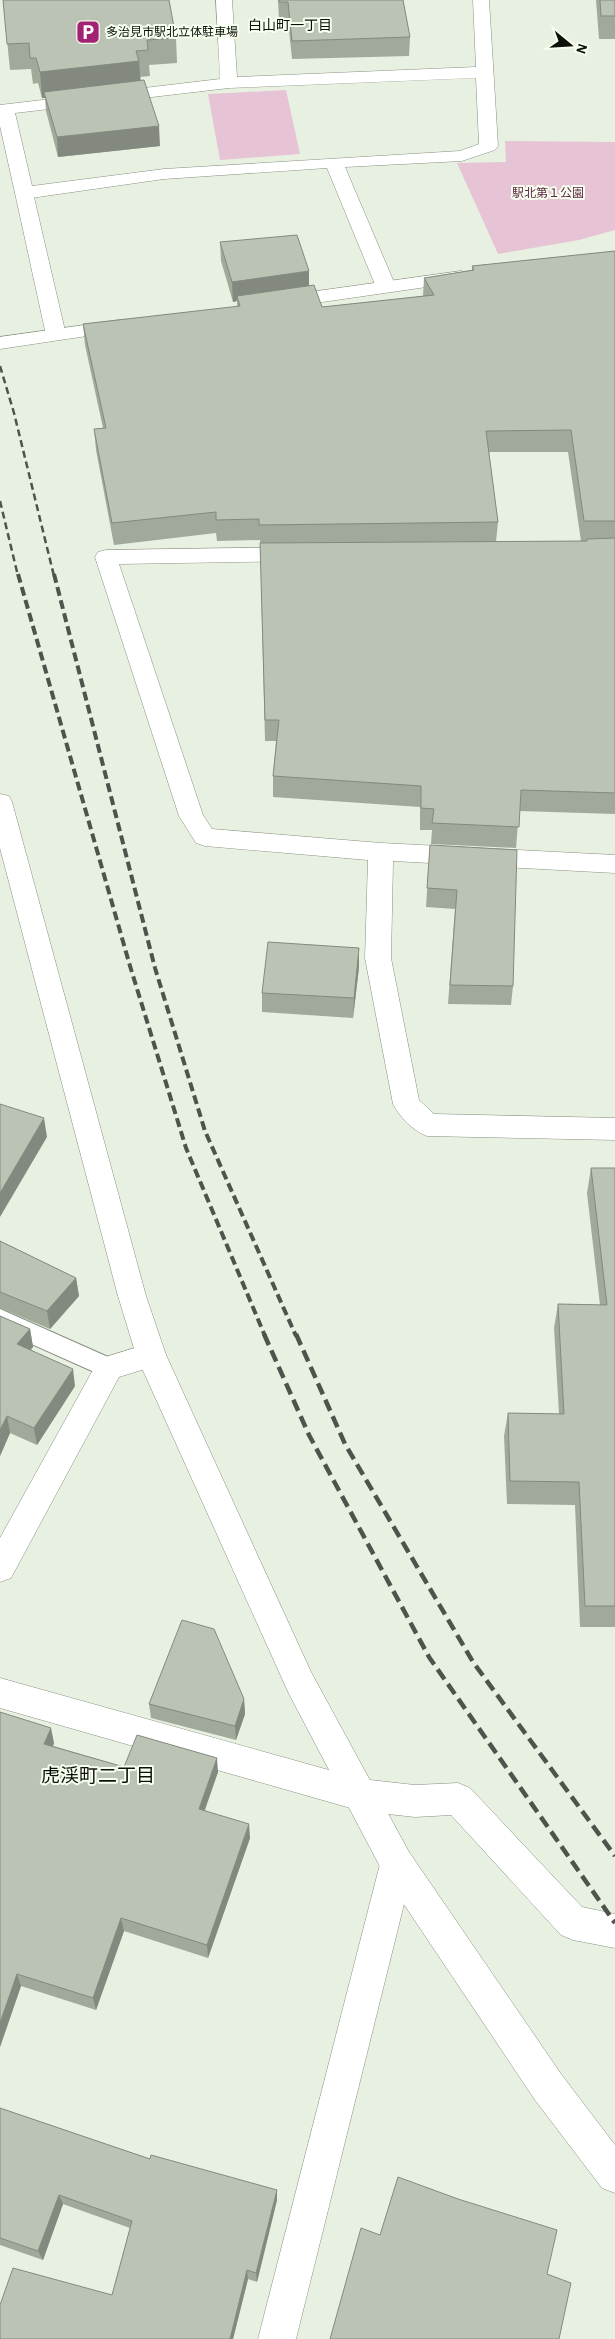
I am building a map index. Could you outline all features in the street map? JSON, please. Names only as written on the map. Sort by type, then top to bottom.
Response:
[{"type":"street","points":[[224,0],[229,83]]},
{"type":"street","points":[[24,193],[164,174],[334,162],[462,156],[489,146],[481,0]]},
{"type":"street","points":[[56,335],[3,106],[229,83],[485,72]]},
{"type":"street","points":[[334,162],[386,287]]},
{"type":"street","points":[[260,305],[481,274]]},
{"type":"street","points":[[0,343],[134,324]]},
{"type":"street","points":[[315,554],[106,556],[191,816],[205,837],[381,852],[615,864]]},
{"type":"street","points":[[2,818],[132,1296],[151,1355],[300,1683],[397,1864],[548,2087],[615,2175]]},
{"type":"street","points":[[381,852],[378,958],[406,1104],[427,1125],[615,1129]]},
{"type":"street","points":[[0,1568],[109,1368],[151,1355]]},
{"type":"street","points":[[0,1693],[361,1795],[415,1801],[458,1799],[573,1923],[615,1931]]},
{"type":"street","points":[[277,2339],[397,1864]]},
{"type":"lane","points":[[0,1319],[109,1368]]},
{"type":"green space","points":[[286,90],[300,154],[220,160],[208,94]]},
{"type":"green space","name":"駅北第１公園","points":[[505,141],[615,142],[615,230],[579,240],[498,254],[457,163],[506,162]]},
{"type":"building","name":"多治見市駅北立体駐車場","points":[[3,0],[169,0],[176,38],[147,40],[148,50],[136,51],[139,61],[40,72],[36,58],[30,58],[29,43],[7,44]]},
{"type":"building","points":[[279,0],[403,0],[410,37],[292,41],[288,2],[279,2]]},
{"type":"building","points":[[600,0],[615,0],[615,16],[601,16]]},
{"type":"building","points":[[144,80],[159,126],[57,137],[44,92]]},
{"type":"building","points":[[297,235],[309,271],[232,282],[220,242]]},
{"type":"building","points":[[615,251],[615,521],[584,521],[571,430],[486,431],[498,522],[259,525],[259,519],[216,520],[216,512],[112,523],[94,429],[106,428],[83,324],[240,306],[237,296],[314,285],[322,307],[434,295],[424,278],[474,270],[472,266]]},
{"type":"building","points":[[615,538],[615,793],[521,790],[519,827],[432,823],[434,809],[421,808],[421,786],[273,776],[279,720],[265,720],[260,543],[587,541],[587,539]]},
{"type":"building","points":[[430,845],[517,850],[513,986],[450,985],[457,890],[427,888]]},
{"type":"building","points":[[268,942],[359,948],[354,998],[262,993]]},
{"type":"building","points":[[0,1104],[44,1118],[0,1193]]},
{"type":"building","points":[[591,1168],[615,1168],[615,1606],[585,1606],[579,1482],[510,1481],[508,1413],[564,1414],[558,1304],[607,1305]]},
{"type":"building","points":[[0,1241],[76,1278],[47,1311],[0,1292]]},
{"type":"building","points":[[0,1316],[30,1329],[17,1344],[73,1369],[34,1428],[7,1416],[0,1430]]},
{"type":"building","points":[[182,1620],[214,1629],[244,1699],[235,1726],[149,1704]]},
{"type":"building","points":[[0,1712],[51,1728],[44,1744],[124,1767],[137,1735],[217,1758],[199,1809],[249,1824],[207,1945],[121,1918],[93,1998],[17,1974],[0,2023]]},
{"type":"building","points":[[0,2108],[150,2159],[151,2155],[277,2190],[256,2273],[247,2270],[230,2339],[0,2339],[0,2305],[13,2268],[112,2295],[132,2221],[59,2195],[38,2251],[0,2238]]},
{"type":"building","points":[[398,2177],[458,2199],[557,2230],[547,2274],[571,2283],[559,2339],[330,2339],[361,2228],[380,2235]]},
{"type":"railway","points":[[0,366],[14,413],[54,576]]},
{"type":"railway","points":[[0,501],[18,576]]},
{"type":"railway","points":[[18,574],[130,966],[186,1148],[265,1336]]},
{"type":"railway","points":[[54,574],[155,968],[205,1131],[296,1336]]},
{"type":"railway","points":[[264,1334],[309,1435],[429,1657],[615,1923]]},
{"type":"railway","points":[[296,1334],[345,1444],[473,1662],[615,1856]]},
{"type":"place","name":"多治見市駅北立体駐車場","points":[[88,32]]},
{"type":"district","name":"白山町一丁目","points":[[290,26]]},
{"type":"district","name":"虎渓町二丁目","points":[[98,1776]]}]
